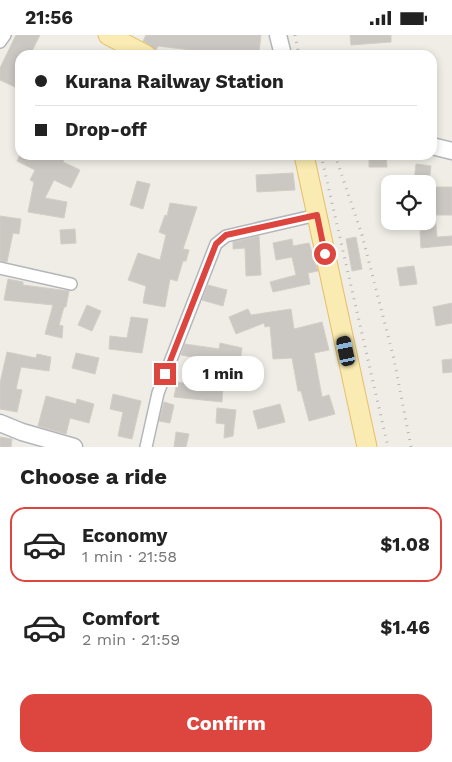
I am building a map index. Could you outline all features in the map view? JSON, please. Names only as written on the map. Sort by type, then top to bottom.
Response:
[{"type":"main road","points":[[108,35],[136,50]]},
{"type":"main road","points":[[305,160],[367,447]]},
{"type":"street","points":[[0,43],[5,35]]},
{"type":"street","points":[[278,35],[282,50]]},
{"type":"street","points":[[437,147],[452,151]]},
{"type":"street","points":[[146,447],[158,393],[216,244],[226,235],[317,215]]},
{"type":"street","points":[[0,268],[71,284]]},
{"type":"street","points":[[0,423],[22,432],[74,447]]},
{"type":"building","points":[[16,35],[40,35],[32,50],[15,50],[15,87],[0,80],[0,68]]},
{"type":"building","points":[[146,35],[261,35],[259,50],[191,50],[158,46],[156,50],[143,41]]},
{"type":"building","points":[[350,35],[391,35],[391,42],[351,45]]},
{"type":"building","points":[[64,160],[63,162],[80,170],[71,188],[54,180],[45,198],[67,202],[64,218],[28,212],[34,182],[30,180],[35,170],[17,161]]},
{"type":"building","points":[[369,160],[386,160],[387,167],[369,167]]},
{"type":"building","points":[[416,164],[431,166],[430,175],[415,175]]},
{"type":"building","points":[[293,173],[295,190],[257,192],[256,175]]},
{"type":"building","points":[[137,181],[150,184],[143,209],[130,205]]},
{"type":"building","points":[[436,187],[452,187],[452,215],[436,215]]},
{"type":"building","points":[[170,203],[197,207],[183,249],[189,250],[186,261],[183,261],[177,281],[170,279],[165,307],[143,303],[146,286],[128,280],[138,253],[160,260],[166,235],[159,232],[165,215],[167,216]]},
{"type":"building","points":[[0,216],[21,219],[19,234],[13,233],[7,262],[0,261]]},
{"type":"building","points":[[436,226],[437,237],[452,236],[452,245],[421,248],[420,231],[436,230]]},
{"type":"building","points":[[75,229],[76,243],[61,244],[60,230]]},
{"type":"building","points":[[259,236],[261,275],[246,276],[245,248],[233,249],[233,242]]},
{"type":"building","points":[[356,237],[362,269],[352,271],[346,239]]},
{"type":"building","points":[[292,239],[293,246],[309,243],[318,271],[308,273],[310,284],[273,292],[270,282],[296,275],[292,257],[276,260],[273,243]]},
{"type":"building","points":[[414,266],[417,284],[400,286],[397,268]]},
{"type":"building","points":[[8,279],[23,282],[23,285],[69,291],[66,307],[64,307],[59,325],[63,326],[62,338],[45,334],[53,305],[4,300]]},
{"type":"building","points":[[208,285],[227,290],[223,306],[202,300]]},
{"type":"building","points":[[452,303],[452,323],[436,326],[433,307]]},
{"type":"building","points":[[87,305],[101,311],[92,331],[78,325]]},
{"type":"building","points":[[248,309],[251,315],[291,309],[294,329],[322,322],[329,350],[314,353],[322,397],[329,395],[335,414],[309,421],[301,391],[298,391],[292,358],[273,359],[270,326],[265,327],[264,323],[236,334],[229,317]]},
{"type":"building","points":[[131,317],[148,319],[142,353],[109,349],[110,336],[127,338]]},
{"type":"building","points":[[220,343],[242,348],[239,370],[216,366],[216,361],[181,355],[185,344],[219,349]]},
{"type":"building","points":[[7,352],[36,358],[37,354],[51,357],[49,371],[21,367],[16,389],[22,390],[17,412],[0,409],[0,383]]},
{"type":"building","points":[[76,353],[99,358],[95,374],[72,368]]},
{"type":"building","points":[[452,359],[452,372],[443,373],[442,360]]},
{"type":"building","points":[[177,382],[203,386],[203,384],[223,385],[222,402],[174,397]]},
{"type":"building","points":[[113,394],[141,401],[132,439],[118,436],[123,412],[110,409]]},
{"type":"building","points":[[46,396],[76,404],[77,399],[94,404],[89,423],[70,418],[66,434],[38,426]]},
{"type":"building","points":[[164,402],[174,405],[170,423],[159,421]]},
{"type":"building","points":[[280,404],[285,422],[258,429],[253,411]]},
{"type":"building","points":[[217,408],[236,410],[233,436],[224,438],[225,424],[216,423]]},
{"type":"building","points":[[176,432],[189,434],[186,447],[174,447]]},
{"type":"building","points":[[0,437],[12,439],[11,447],[0,447]]},
{"type":"railway","points":[[295,35],[298,50]]},
{"type":"railway","points":[[322,160],[388,447]]},
{"type":"railway","points":[[337,160],[362,235],[394,359],[411,447]]},
{"type":"route","points":[[165,374],[216,244],[226,235],[317,215],[325,254]]}]
